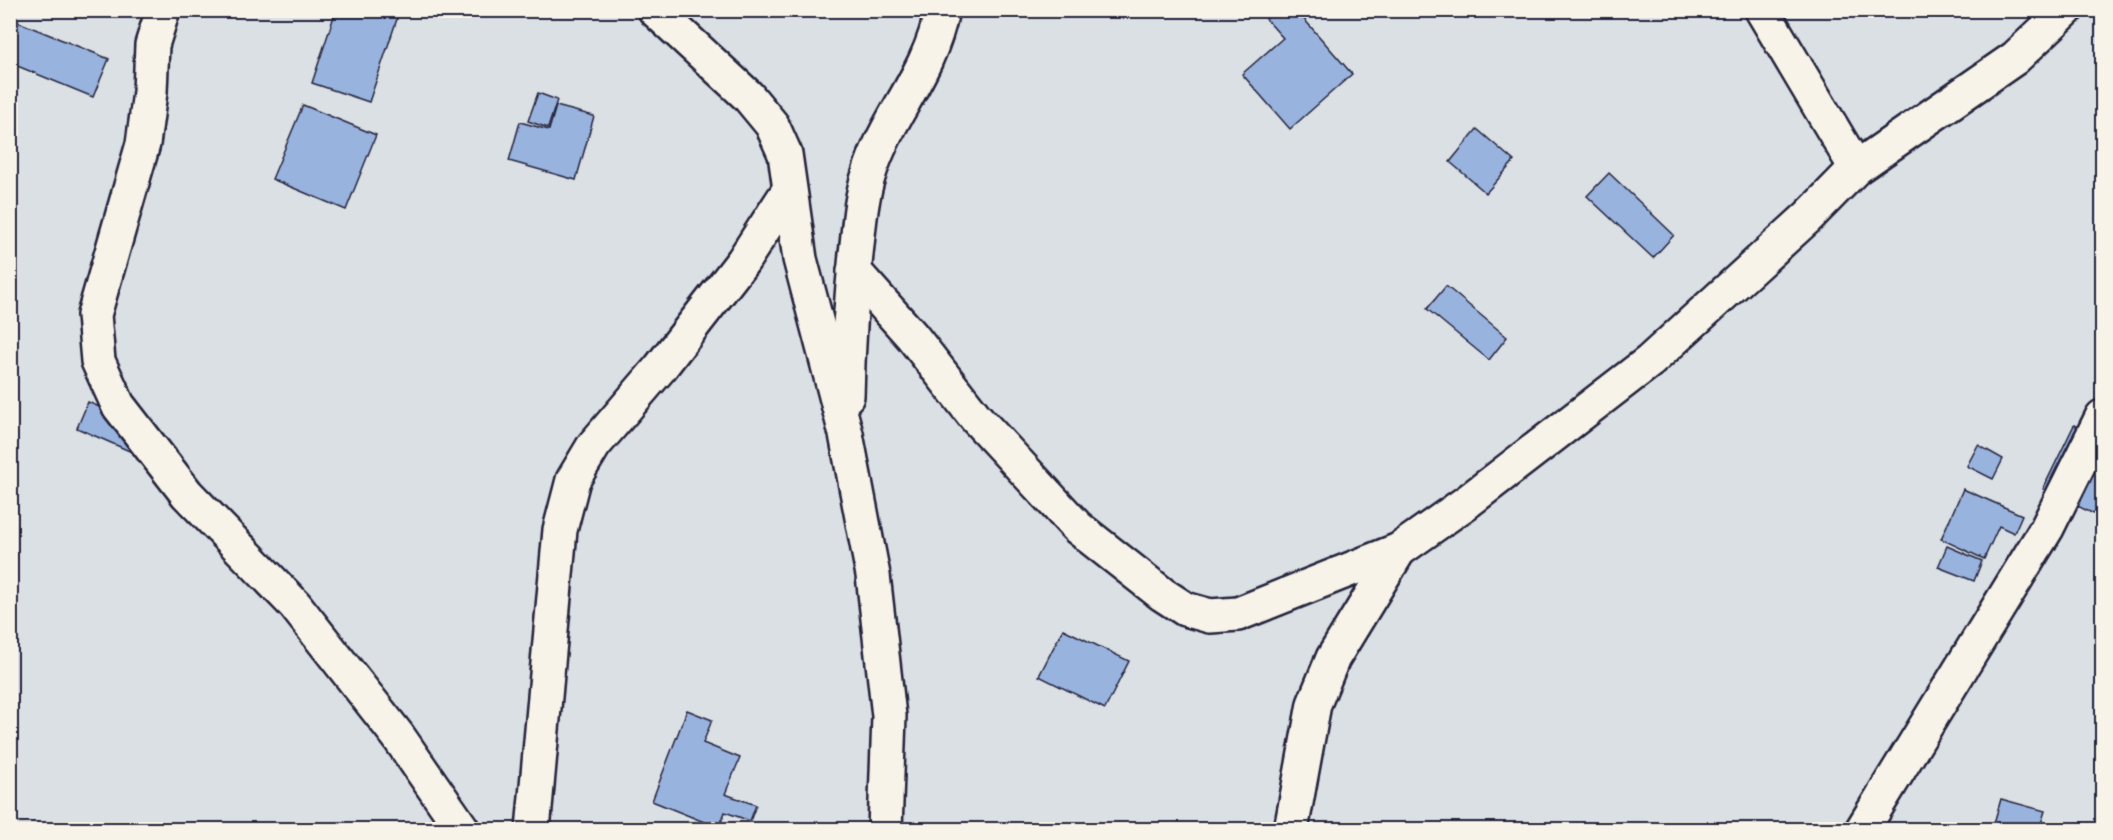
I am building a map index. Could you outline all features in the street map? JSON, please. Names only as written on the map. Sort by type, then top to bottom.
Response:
[{"type":"street","points":[[163,10],[152,45],[150,92],[142,144],[94,315],[98,361],[118,405],[187,494],[295,605],[398,736],[463,830]]},
{"type":"street","points":[[655,10],[748,96],[772,125],[785,154],[800,259],[846,434],[873,575],[889,716],[885,830]]},
{"type":"street","points":[[846,434],[848,329],[867,178],[880,144],[924,68],[937,36],[942,10]]},
{"type":"street","points":[[1762,10],[1856,168]]},
{"type":"street","points":[[854,271],[912,336],[976,417],[1077,527],[1162,594],[1185,609],[1210,616],[1238,614],[1399,550],[1650,361],[1808,217],[1856,168],[2014,58],[2066,10]]},
{"type":"street","points":[[533,830],[560,530],[573,480],[594,445],[660,368],[743,261],[789,190]]},
{"type":"street","points":[[1862,830],[2047,528],[2103,417]]},
{"type":"street","points":[[1291,830],[1314,704],[1333,658],[1399,550]]},
{"type":"building","points":[[336,10],[380,10],[398,16],[369,102],[312,83]]},
{"type":"building","points":[[1275,10],[1296,10],[1352,74],[1290,129],[1242,74],[1283,38],[1266,19]]},
{"type":"building","points":[[18,22],[109,59],[93,97],[10,63],[10,41]]},
{"type":"building","points":[[538,93],[557,100],[548,128],[528,121]]},
{"type":"building","points":[[303,105],[376,135],[346,210],[272,179]]},
{"type":"building","points":[[556,106],[594,116],[576,180],[509,161],[520,122],[549,130]]},
{"type":"building","points":[[1477,129],[1514,161],[1486,193],[1450,162]]},
{"type":"building","points":[[1609,173],[1674,235],[1653,258],[1587,196]]},
{"type":"building","points":[[1446,286],[1507,337],[1489,360],[1427,309]]},
{"type":"building","points":[[88,402],[145,427],[134,453],[77,428]]},
{"type":"building","points":[[2074,425],[2102,439],[2102,518],[2043,489]]},
{"type":"building","points":[[1978,445],[2003,459],[1993,479],[1967,466]]},
{"type":"building","points":[[1963,489],[2022,515],[2014,533],[1999,526],[1984,559],[1941,539]]},
{"type":"building","points":[[1947,546],[1982,561],[1974,581],[1938,567]]},
{"type":"building","points":[[1063,629],[1129,661],[1105,709],[1039,676]]},
{"type":"building","points":[[687,710],[712,720],[703,743],[740,758],[725,794],[756,805],[750,821],[725,812],[719,828],[652,801]]},
{"type":"building","points":[[2001,799],[2045,811],[2039,830],[1992,830]]}]
